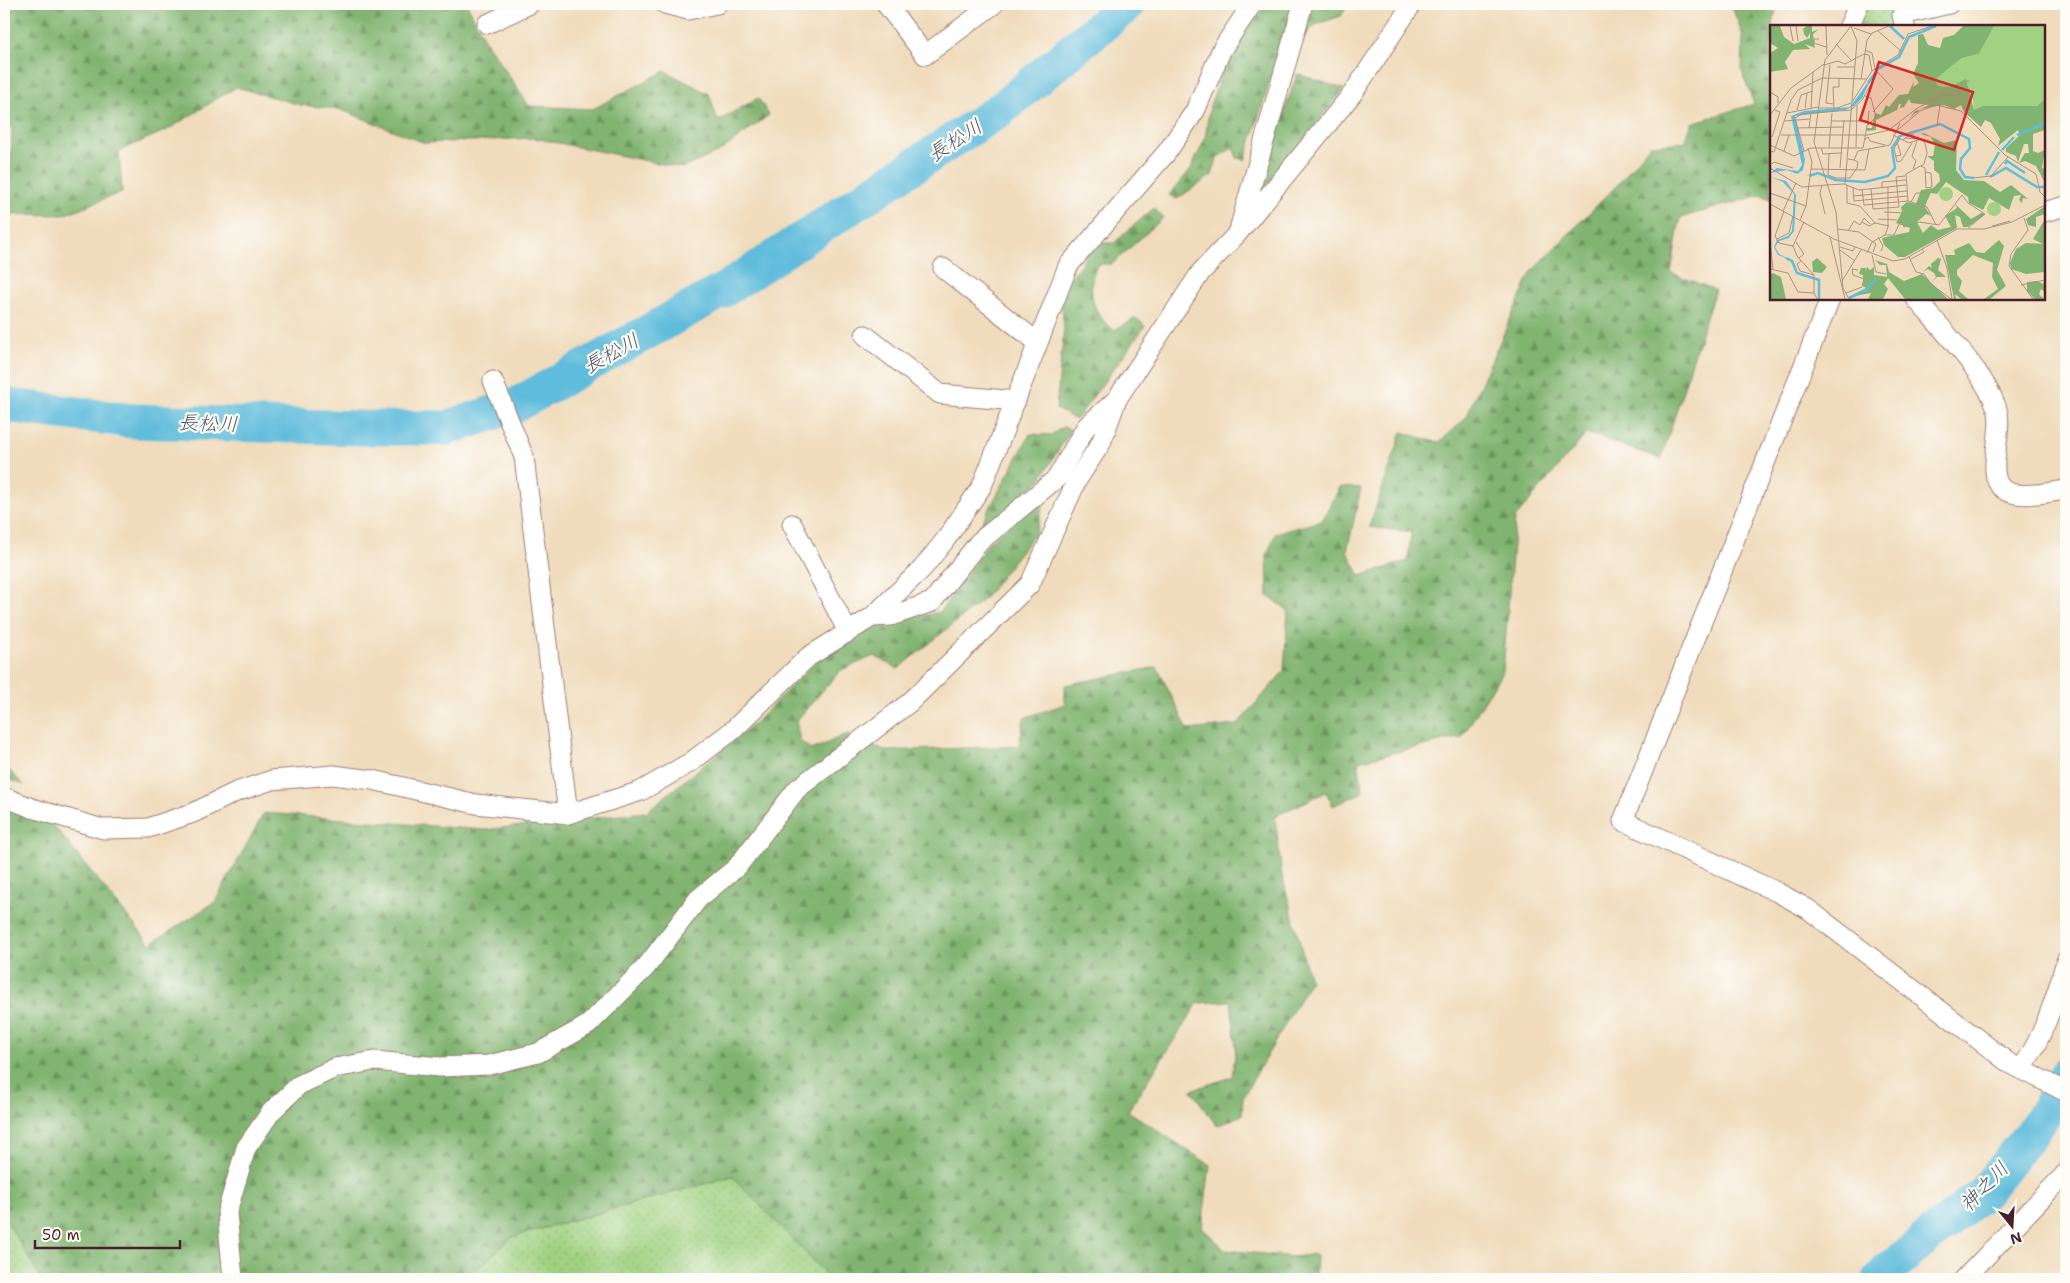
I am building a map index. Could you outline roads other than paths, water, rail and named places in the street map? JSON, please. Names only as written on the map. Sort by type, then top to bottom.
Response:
[{"type":"street","points":[[487,24],[530,4]]},
{"type":"street","points":[[665,4],[688,10],[717,4]]},
{"type":"street","points":[[886,4],[925,55],[994,4]]},
{"type":"street","points":[[4,797],[32,808],[103,829],[148,828],[193,813],[236,792],[272,780],[333,775],[373,780],[476,804],[568,814],[641,791],[691,762],[733,730],[808,657],[872,617],[922,569],[946,539],[982,486],[1068,266],[1166,152],[1195,111],[1222,49],[1252,4]]},
{"type":"street","points":[[1237,234],[1303,4]]},
{"type":"street","points":[[233,1279],[227,1212],[246,1148],[271,1112],[299,1085],[335,1068],[374,1061],[440,1067],[489,1065],[538,1052],[588,1025],[646,967],[698,899],[737,867],[797,789],[909,703],[1030,584],[1077,480],[1101,443],[1117,399],[1201,272],[1237,234],[1353,93],[1412,4]]},
{"type":"street","points":[[1849,25],[1858,4]]},
{"type":"street","points":[[1902,15],[1949,4]]},
{"type":"street","points":[[2045,212],[2066,206]]},
{"type":"street","points":[[943,268],[1037,342]]},
{"type":"street","points":[[1830,300],[1623,821],[1777,892],[1808,910],[2009,1063],[2066,1092]]},
{"type":"street","points":[[1917,300],[1965,358],[1990,393],[1998,413],[1999,438],[1994,471],[1996,482],[2004,491],[2025,495],[2066,490]]},
{"type":"street","points":[[865,335],[940,394],[1016,401]]},
{"type":"street","points":[[495,386],[524,458],[568,814]]},
{"type":"street","points":[[872,617],[892,616],[932,602],[979,542],[1056,478],[1086,427],[1117,399]]},
{"type":"street","points":[[792,524],[848,632]]},
{"type":"street","points":[[2027,1071],[2031,1055],[2059,985],[2066,962]]},
{"type":"street","points":[[1964,1279],[2066,1173]]},
{"type":"waterway","name":"長松川","points":[[4,405],[133,421],[358,428],[447,428],[514,406],[727,288],[1001,109],[1128,4]]},
{"type":"waterway","name":"神之川","points":[[1880,1279],[1889,1269],[1984,1192],[2041,1120],[2066,1075]]}]
